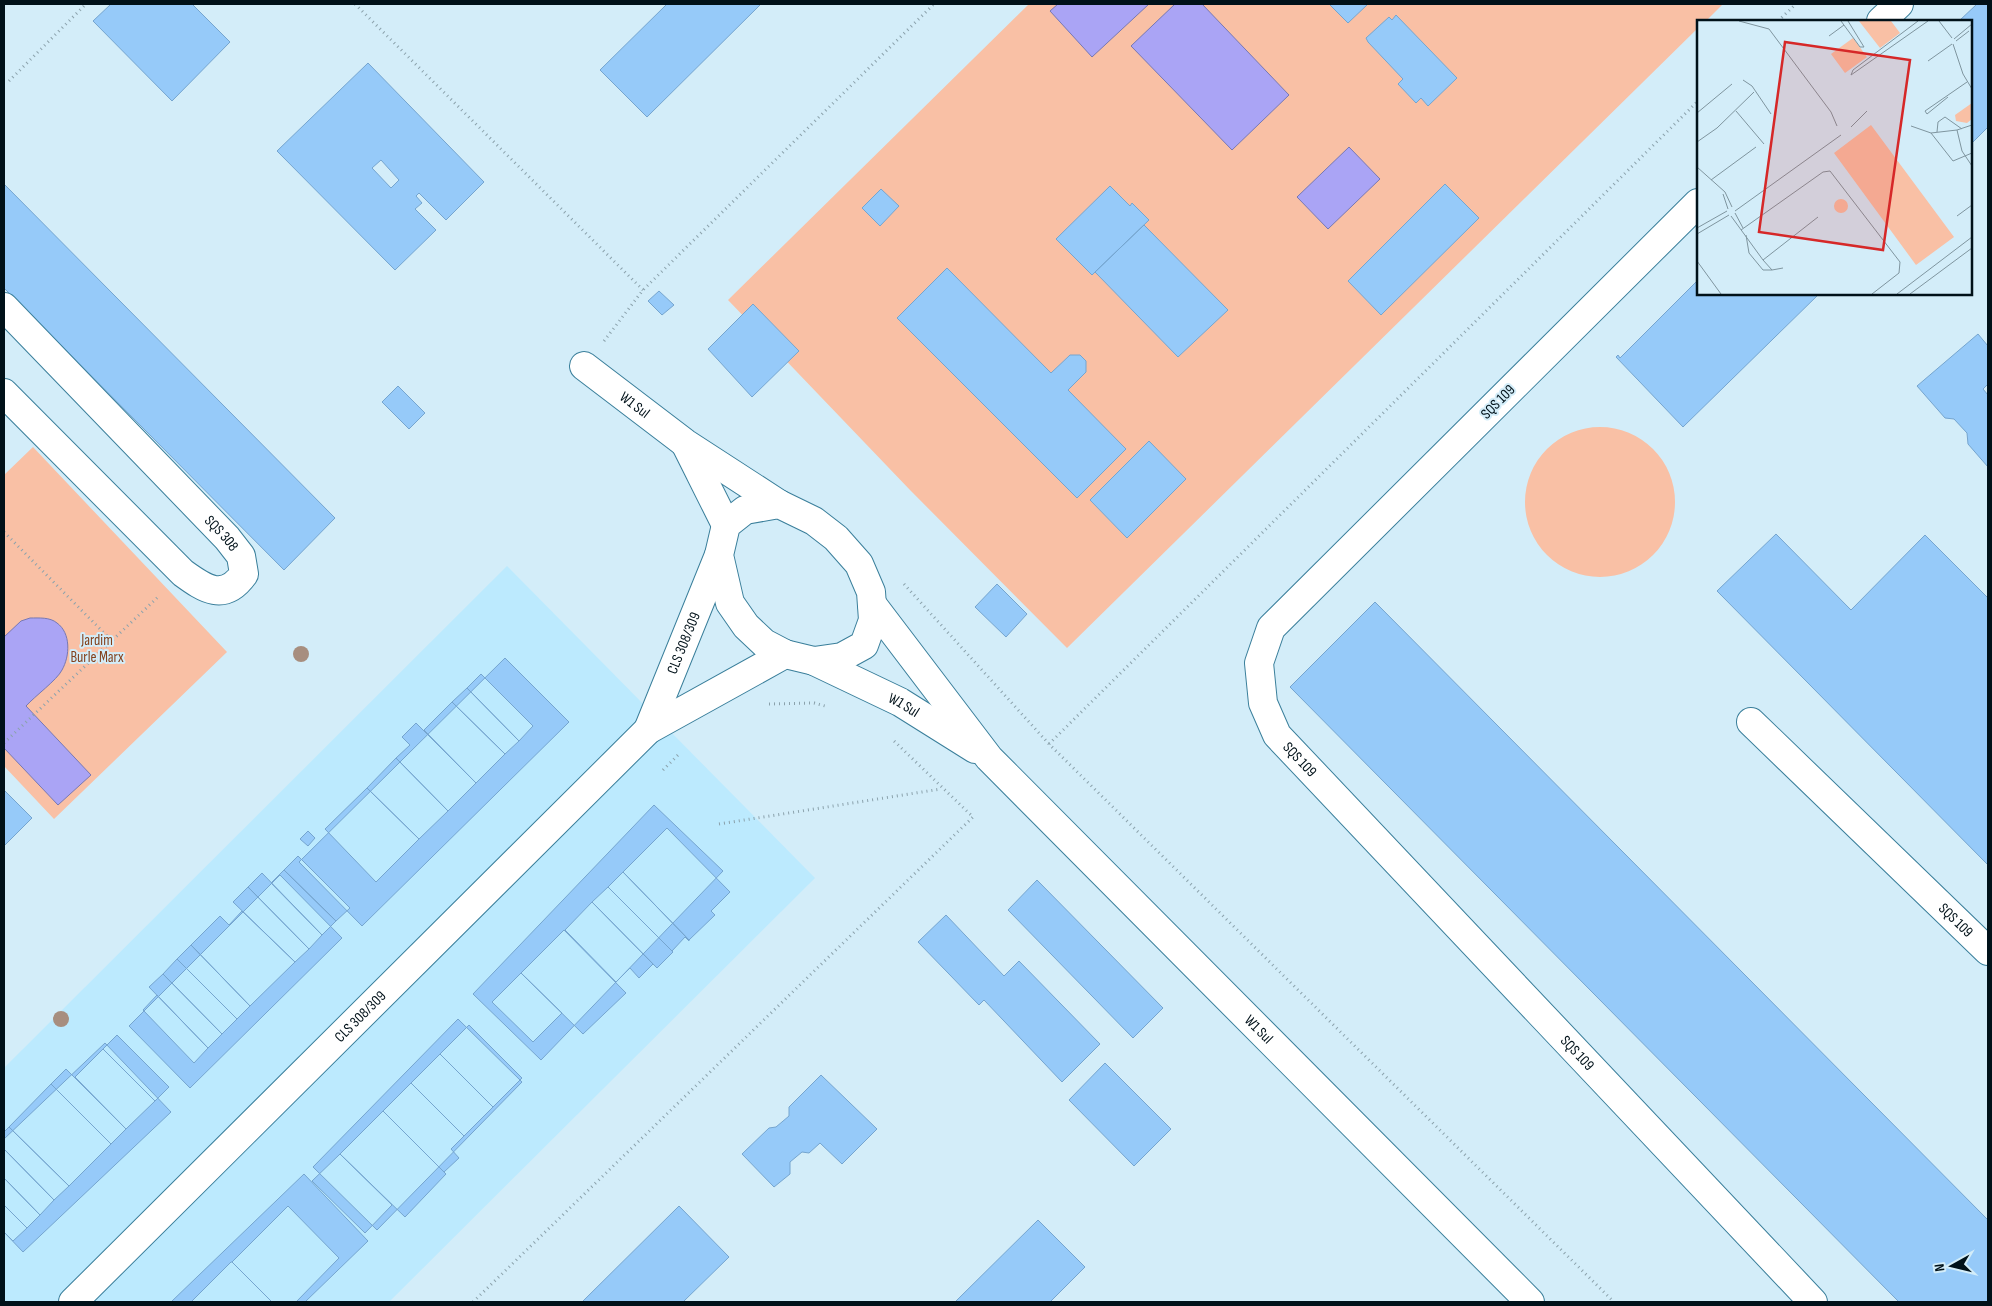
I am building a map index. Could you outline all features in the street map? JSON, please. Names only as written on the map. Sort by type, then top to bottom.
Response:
[{"type":"street","points":[[1882,20],[1899,4]]},
{"type":"street","name":"SQS 109","points":[[1697,204],[1271,628],[1259,663],[1263,703],[1277,735],[1813,1302]]},
{"type":"street","name":"SQS 308","points":[[4,307],[227,538],[241,556],[244,574],[236,585],[222,590],[204,588],[183,573],[4,393]]},
{"type":"street","name":"W1 Sul","points":[[584,366],[685,443],[779,504]]},
{"type":"street","name":"W1 Sul","points":[[685,443],[726,525]]},
{"type":"street","points":[[779,504],[814,521],[836,538],[859,564],[871,592],[874,620],[864,645],[842,657],[814,661],[785,654],[764,643],[746,626],[730,603],[719,555],[726,525],[745,510],[779,504]]},
{"type":"street","name":"CLS 308/309","points":[[648,730],[719,555]]},
{"type":"street","name":"W1 Sul","points":[[872,604],[989,758],[1530,1302]]},
{"type":"street","name":"CLS 308/309","points":[[73,1302],[648,730],[785,654]]},
{"type":"street","name":"W1 Sul","points":[[814,661],[900,702],[989,758]]},
{"type":"street","name":"SQS 109","points":[[1751,722],[1988,951]]},
{"type":"path","points":[[9,82],[86,4]]},
{"type":"path","points":[[354,4],[643,290]]},
{"type":"path","points":[[584,366],[643,290],[934,4]]},
{"type":"path","points":[[1779,20],[1796,4]]},
{"type":"path","points":[[1049,744],[1697,102]]},
{"type":"path","points":[[4,532],[112,641]]},
{"type":"path","points":[[903,582],[1049,744],[1614,1302]]},
{"type":"path","points":[[4,743],[156,599]]},
{"type":"path","points":[[760,706],[814,703],[832,708]]},
{"type":"path","points":[[473,1302],[973,817],[941,789],[891,739]]},
{"type":"path","points":[[664,770],[685,748]]},
{"type":"path","points":[[719,824],[941,789]]},
{"type":"shaded area","points":[[1058,4],[1149,4],[1092,57],[1050,11]]},
{"type":"shaded area","points":[[1175,4],[1202,4],[1289,95],[1232,150],[1131,46]]},
{"type":"shaded area","points":[[1349,147],[1380,179],[1328,229],[1297,197]]},
{"type":"shaded area","points":[[507,566],[815,878],[389,1302],[4,1302],[4,1068]]},
{"type":"shaded area","points":[[30,618],[48,619],[62,627],[67,639],[68,652],[65,664],[59,674],[26,706],[91,775],[58,805],[4,748],[4,637],[21,621]]},
{"type":"green space","points":[[1029,4],[1723,4],[1707,20],[1697,20],[1697,29],[1067,648],[910,490],[728,300]]},
{"type":"green space","points":[[1600,427],[1629,433],[1653,449],[1669,473],[1675,502],[1669,531],[1653,555],[1629,571],[1600,577],[1571,571],[1547,555],[1531,531],[1525,502],[1531,473],[1547,449],[1571,433]]},
{"type":"green space","name":"Jardim Burle Marx","points":[[33,447],[227,652],[54,819],[4,766],[4,475]]},
{"type":"building","points":[[111,4],[192,4],[230,42],[172,101],[93,21]]},
{"type":"building","points":[[667,4],[761,4],[647,117],[600,70]]},
{"type":"building","points":[[1329,4],[1368,4],[1348,23]]},
{"type":"building","points":[[1977,4],[1988,4],[1988,127],[1972,143],[1972,20],[1960,20]]},
{"type":"building","points":[[1396,15],[1457,78],[1428,106],[1421,98],[1416,103],[1398,84],[1403,79],[1366,38],[1389,17],[1392,20]]},
{"type":"building","points":[[368,63],[484,182],[446,220],[419,193],[416,196],[422,203],[415,209],[436,230],[395,270],[277,151]],"holes":[[[381,160],[399,180],[391,188],[372,168]]]},
{"type":"building","points":[[4,184],[335,518],[284,570],[4,288]]},
{"type":"building","points":[[1445,184],[1479,218],[1381,315],[1348,281]]},
{"type":"building","points":[[1110,186],[1130,206],[1132,203],[1149,220],[1092,275],[1056,239]]},
{"type":"building","points":[[881,189],[899,206],[880,226],[862,208]]},
{"type":"building","points":[[1144,225],[1228,310],[1178,357],[1095,272]]},
{"type":"building","points":[[947,268],[1051,373],[1070,355],[1080,355],[1086,361],[1086,372],[1068,390],[1126,449],[1077,498],[897,318]]},
{"type":"building","points":[[1697,281],[1697,295],[1818,295],[1683,427],[1616,357],[1618,355],[1620,358]]},
{"type":"building","points":[[659,291],[674,305],[662,315],[648,301]]},
{"type":"building","points":[[753,304],[799,351],[752,397],[708,349]]},
{"type":"building","points":[[1978,334],[1988,346],[1988,384],[1983,389],[1988,395],[1988,467],[1968,444],[1967,433],[1954,419],[1945,418],[1917,386]]},
{"type":"building","points":[[398,386],[425,413],[409,429],[382,402]]},
{"type":"building","points":[[1149,441],[1186,479],[1127,538],[1090,500]]},
{"type":"building","points":[[1776,534],[1851,610],[1925,535],[1988,598],[1988,865],[1717,591]]},
{"type":"building","points":[[997,584],[1027,614],[1006,637],[975,607]]},
{"type":"building","points":[[1375,602],[1988,1220],[1988,1302],[1899,1302],[1290,687]]},
{"type":"building","points":[[505,658],[569,722],[362,926],[299,862]]},
{"type":"building","points":[[481,674],[533,726],[519,741],[467,688]]},
{"type":"building","points":[[467,688],[519,741],[505,754],[452,702]]},
{"type":"building","points":[[452,702],[505,754],[476,783],[424,730]]},
{"type":"building","points":[[416,723],[476,783],[448,811],[396,758],[410,745],[402,737]]},
{"type":"building","points":[[396,758],[448,811],[419,839],[367,788]]},
{"type":"building","points":[[367,788],[419,839],[376,882],[325,829]]},
{"type":"building","points":[[4,790],[32,818],[4,846]]},
{"type":"building","points":[[654,805],[723,871],[541,1060],[473,994]]},
{"type":"building","points":[[667,828],[730,892],[711,911],[715,915],[689,940],[623,872]]},
{"type":"building","points":[[308,831],[315,838],[308,846],[300,839]]},
{"type":"building","points":[[298,856],[350,908],[336,921],[284,870]]},
{"type":"building","points":[[284,870],[336,921],[322,935],[271,883]]},
{"type":"building","points":[[623,872],[689,941],[685,937],[672,951],[608,887]]},
{"type":"building","points":[[262,873],[322,935],[309,949],[248,887]]},
{"type":"building","points":[[280,875],[342,938],[190,1088],[129,1026]]},
{"type":"building","points":[[1037,880],[1163,1008],[1133,1038],[1008,910]]},
{"type":"building","points":[[248,887],[309,949],[295,962],[233,902]]},
{"type":"building","points":[[608,887],[673,952],[657,968],[592,902]]},
{"type":"building","points":[[592,902],[653,964],[639,978],[630,968],[616,982],[565,930]]},
{"type":"building","points":[[242,911],[295,962],[250,1006],[191,945],[220,916],[229,925]]},
{"type":"building","points":[[946,915],[1004,976],[1019,961],[1100,1044],[1062,1082],[984,1000],[979,1005],[918,942]]},
{"type":"building","points":[[564,930],[626,993],[583,1034],[521,973]]},
{"type":"building","points":[[191,945],[250,1006],[237,1019],[177,959]]},
{"type":"building","points":[[177,959],[237,1019],[222,1034],[163,974]]},
{"type":"building","points":[[521,973],[562,1013],[533,1042],[492,1002]]},
{"type":"building","points":[[163,974],[222,1034],[208,1048],[149,987]]},
{"type":"building","points":[[157,995],[208,1048],[194,1063],[143,1010]]},
{"type":"building","points":[[458,1019],[522,1082],[377,1230],[313,1167]]},
{"type":"building","points":[[469,1025],[522,1078],[493,1107],[440,1054]]},
{"type":"building","points":[[117,1035],[169,1087],[155,1101],[103,1049]]},
{"type":"building","points":[[105,1043],[171,1112],[23,1252],[4,1232],[4,1139]]},
{"type":"building","points":[[103,1049],[155,1101],[126,1129],[75,1077]]},
{"type":"building","points":[[440,1054],[493,1107],[464,1136],[411,1083]]},
{"type":"building","points":[[1105,1063],[1171,1129],[1134,1166],[1069,1100]]},
{"type":"building","points":[[66,1069],[126,1129],[111,1144],[51,1084]]},
{"type":"building","points":[[821,1075],[877,1129],[842,1164],[820,1143],[809,1153],[802,1152],[790,1162],[790,1174],[774,1187],[742,1154],[769,1128],[776,1127],[789,1116],[789,1107]]},
{"type":"building","points":[[411,1083],[464,1136],[451,1149],[459,1158],[444,1172],[383,1111]]},
{"type":"building","points":[[51,1084],[111,1144],[69,1186],[9,1127]]},
{"type":"building","points":[[383,1111],[446,1174],[405,1217],[340,1154]]},
{"type":"building","points":[[9,1127],[69,1186],[54,1200],[4,1149],[4,1132]]},
{"type":"building","points":[[4,1149],[54,1200],[40,1215],[4,1178]]},
{"type":"building","points":[[340,1154],[392,1205],[365,1233],[312,1181]]},
{"type":"building","points":[[304,1174],[368,1241],[305,1302],[171,1302]]},
{"type":"building","points":[[4,1178],[40,1215],[27,1228],[4,1205]]},
{"type":"building","points":[[4,1205],[27,1228],[13,1241],[4,1232]]},
{"type":"building","points":[[288,1206],[339,1258],[296,1302],[272,1302],[232,1262]]},
{"type":"building","points":[[679,1206],[729,1257],[683,1302],[582,1302]]},
{"type":"building","points":[[1038,1220],[1085,1267],[1050,1302],[955,1302]]},
{"type":"building","points":[[232,1262],[272,1302],[191,1302]]}]
